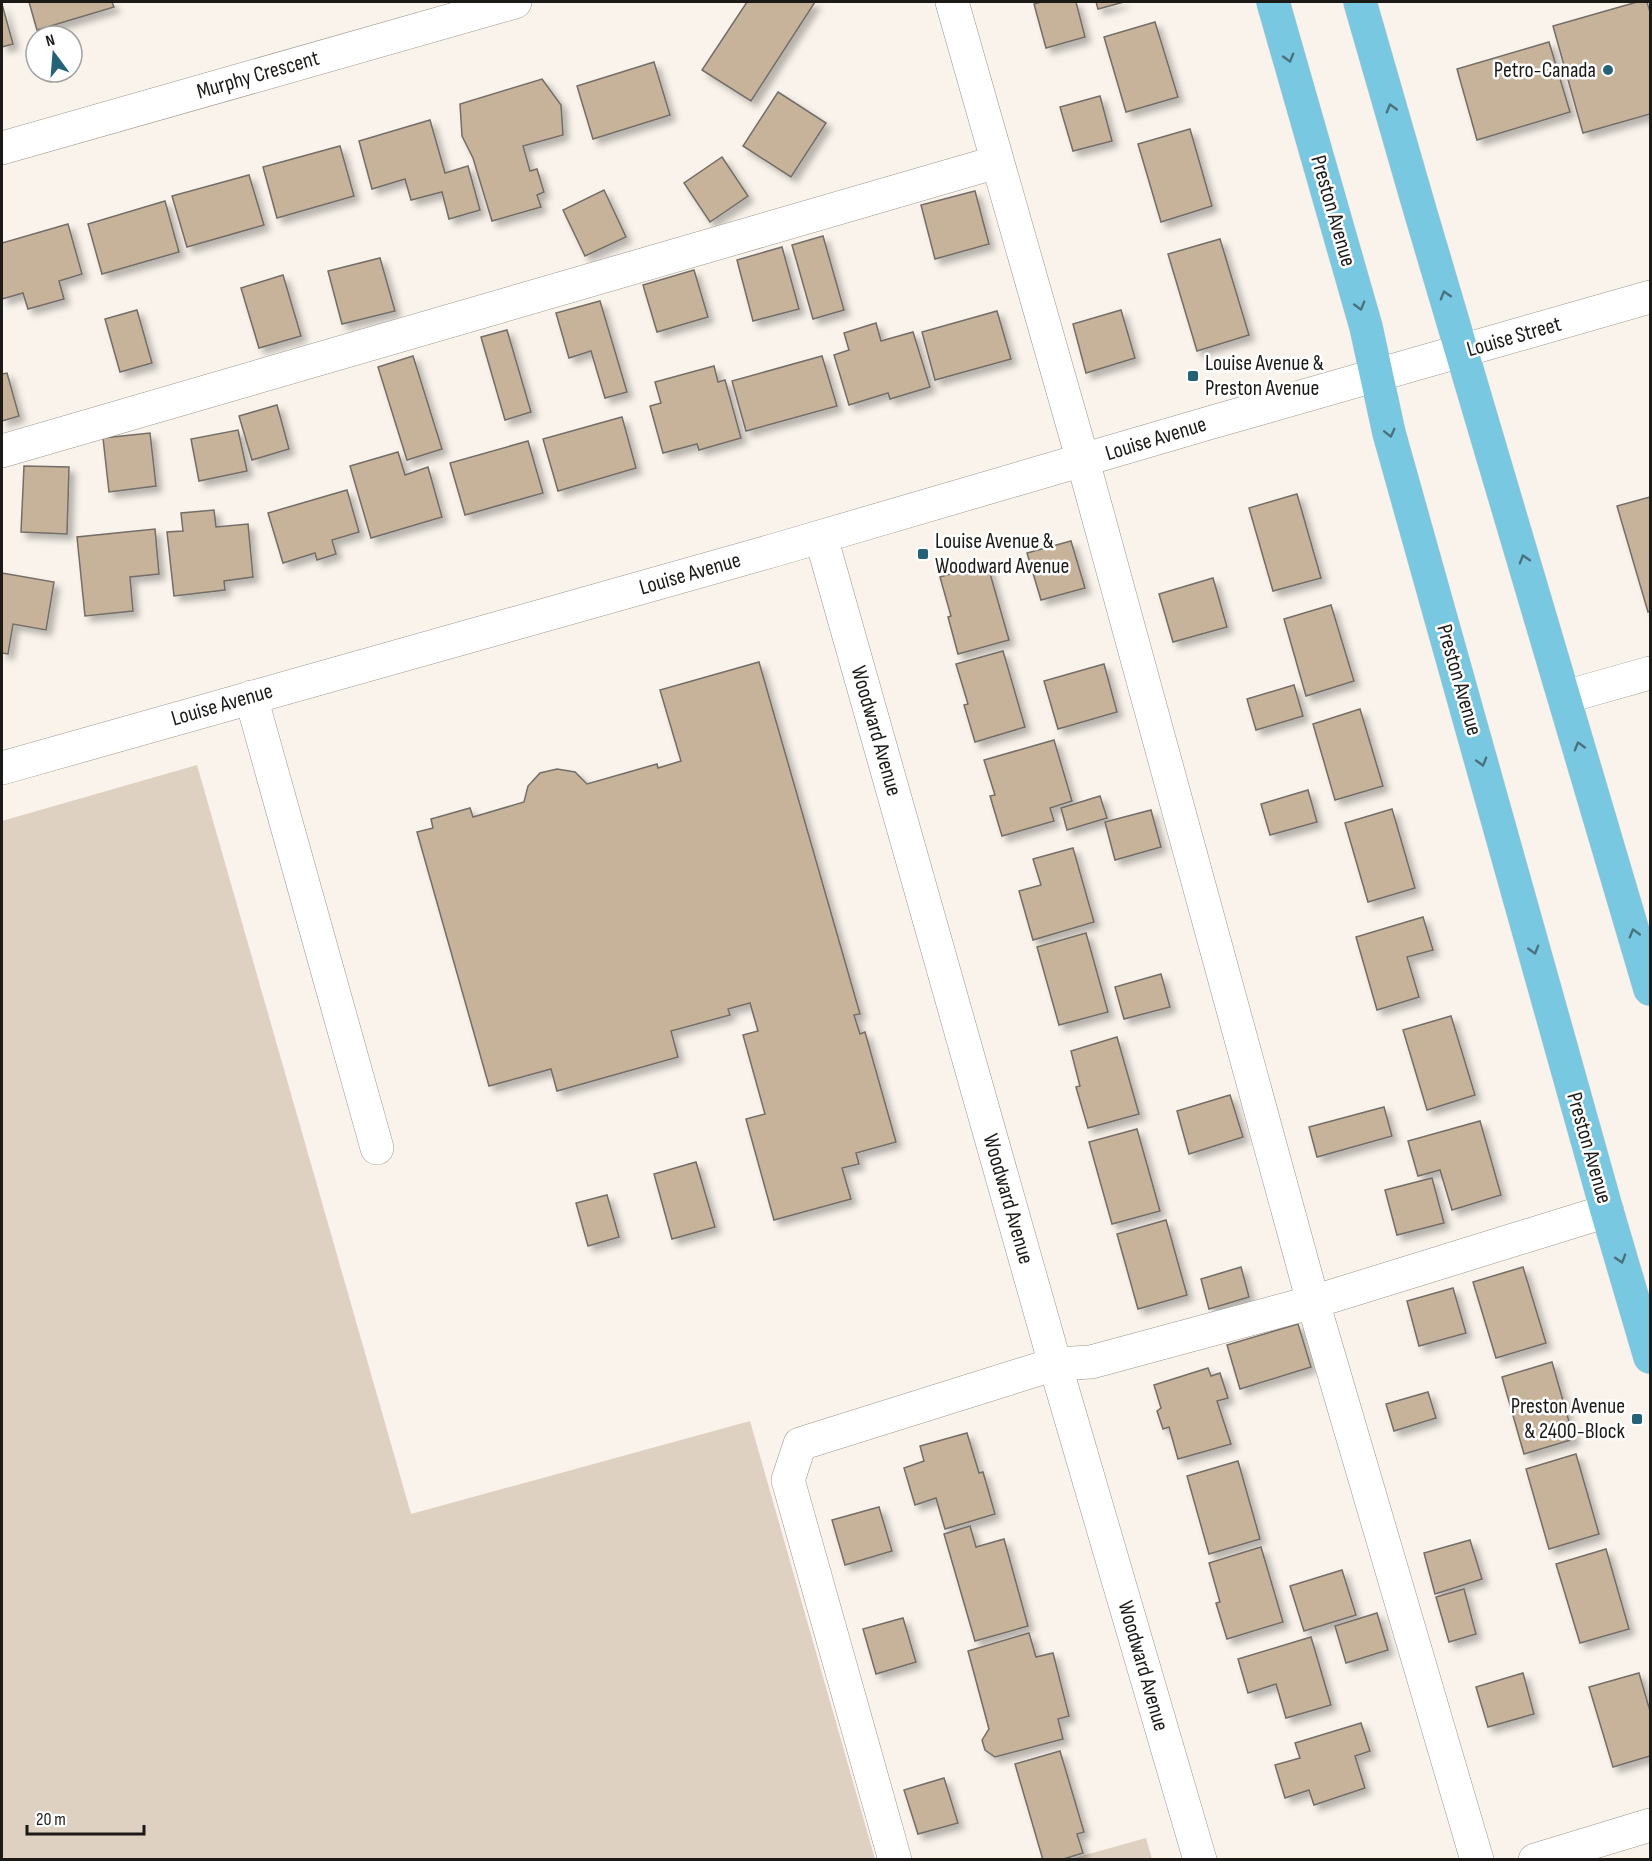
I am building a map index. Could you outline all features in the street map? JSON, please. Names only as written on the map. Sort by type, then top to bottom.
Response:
[{"type":"main road","name":"Preston Avenue","points":[[1273,2],[1366,327],[1389,433],[1650,1358]]},
{"type":"main road","points":[[1360,2],[1650,989]]},
{"type":"street","name":"Murphy Crescent","points":[[2,148],[514,2]]},
{"type":"street","points":[[952,2],[1083,461],[1313,1302],[1477,1860]]},
{"type":"street","points":[[2,451],[997,162]]},
{"type":"street","name":"Louise Street","points":[[1377,376],[1650,297]]},
{"type":"street","name":"Louise Avenue","points":[[2,768],[821,537],[1377,376]]},
{"type":"street","name":"Woodward Avenue","points":[[821,537],[1055,1364],[1200,1860]]},
{"type":"street","points":[[1565,697],[1650,673]]},
{"type":"street","points":[[251,697],[377,1148]]},
{"type":"street","points":[[895,1860],[788,1480],[800,1444],[1055,1364],[1091,1362],[1313,1302],[1607,1211]]},
{"type":"street","points":[[1535,1860],[1650,1826]]},
{"type":"shaded area","points":[[197,765],[411,1514],[750,1421],[875,1859],[2,1859],[2,821]]},
{"type":"shaded area","points":[[1146,1838],[1152,1859],[1071,1859]]},
{"type":"building","points":[[29,2],[112,2],[114,7],[57,24],[35,24]]},
{"type":"building","points":[[747,2],[815,2],[751,101],[702,70]]},
{"type":"building","points":[[1076,2],[1085,37],[1046,48],[1034,4]]},
{"type":"building","points":[[1096,2],[1124,2],[1098,9]]},
{"type":"building","name":"Petro-Canada","points":[[1637,2],[1647,2],[1650,12],[1650,114],[1583,133],[1553,26]]},
{"type":"building","points":[[2,4],[13,44],[2,47]]},
{"type":"building","points":[[1155,22],[1178,97],[1126,112],[1104,37]]},
{"type":"building","points":[[1549,42],[1570,112],[1477,140],[1457,69]]},
{"type":"building","points":[[654,62],[670,115],[593,139],[577,86]]},
{"type":"building","points":[[542,79],[561,105],[563,135],[523,146],[530,171],[537,169],[544,192],[537,195],[541,207],[492,221],[473,158],[462,136],[460,104]]},
{"type":"building","points":[[778,92],[826,123],[791,177],[743,146]]},
{"type":"building","points":[[1100,96],[1112,141],[1073,151],[1060,107]]},
{"type":"building","points":[[430,120],[445,173],[468,166],[480,210],[449,219],[442,192],[411,200],[405,179],[372,189],[359,141]]},
{"type":"building","points":[[1190,129],[1212,206],[1161,222],[1138,144]]},
{"type":"building","points":[[340,146],[354,196],[277,218],[263,167]]},
{"type":"building","points":[[722,157],[748,196],[710,222],[684,183]]},
{"type":"building","points":[[249,175],[264,225],[187,247],[172,196]]},
{"type":"building","points":[[604,190],[626,237],[585,256],[563,210]]},
{"type":"building","points":[[975,191],[989,244],[935,259],[921,205]]},
{"type":"building","points":[[165,201],[179,252],[102,274],[88,224]]},
{"type":"building","points":[[68,224],[82,274],[59,281],[64,299],[28,309],[23,293],[2,299],[2,243]]},
{"type":"building","points":[[823,236],[844,310],[813,319],[792,245]]},
{"type":"building","points":[[1220,239],[1249,335],[1197,351],[1168,254]]},
{"type":"building","points":[[782,247],[799,309],[753,321],[737,260]]},
{"type":"building","points":[[380,258],[395,311],[342,324],[328,271]]},
{"type":"building","points":[[694,270],[708,317],[657,332],[643,285]]},
{"type":"building","points":[[283,275],[301,336],[259,348],[241,288]]},
{"type":"building","points":[[600,301],[627,392],[605,398],[591,351],[569,358],[556,313]]},
{"type":"building","points":[[137,310],[152,363],[120,372],[105,319]]},
{"type":"building","points":[[1121,310],[1135,358],[1086,373],[1073,324]]},
{"type":"building","points":[[997,311],[1011,359],[935,380],[922,332]]},
{"type":"building","points":[[876,323],[881,341],[913,332],[930,387],[890,399],[888,393],[849,405],[834,355],[849,350],[844,333]]},
{"type":"building","points":[[507,330],[531,412],[505,420],[481,337]]},
{"type":"building","points":[[413,356],[442,449],[407,460],[378,367]]},
{"type":"building","points":[[822,356],[837,406],[746,431],[732,381]]},
{"type":"building","points":[[714,366],[718,382],[725,380],[741,438],[699,450],[697,444],[663,453],[650,406],[661,403],[655,382]]},
{"type":"building","points":[[7,373],[19,416],[2,421],[2,374]]},
{"type":"building","points":[[277,405],[289,449],[252,460],[239,416]]},
{"type":"building","points":[[622,417],[636,468],[558,491],[543,439]]},
{"type":"building","points":[[238,430],[247,471],[199,481],[191,439]]},
{"type":"building","points":[[150,433],[156,486],[109,492],[103,438]]},
{"type":"building","points":[[528,441],[543,493],[465,515],[450,463]]},
{"type":"building","points":[[398,452],[405,475],[428,467],[442,517],[371,538],[350,466]]},
{"type":"building","points":[[24,466],[69,467],[67,534],[21,532]]},
{"type":"building","points":[[347,490],[359,532],[332,540],[336,554],[317,560],[315,553],[283,563],[268,513]]},
{"type":"building","points":[[1297,494],[1321,578],[1273,591],[1249,508]]},
{"type":"building","points":[[1650,497],[1650,611],[1648,612],[1617,506]]},
{"type":"building","points":[[214,510],[216,527],[248,524],[253,577],[224,581],[225,590],[174,596],[167,532],[183,531],[181,513]]},
{"type":"building","points":[[155,529],[159,574],[130,577],[133,611],[85,616],[77,537]]},
{"type":"building","points":[[1071,541],[1085,588],[1041,600],[1027,553]]},
{"type":"building","points":[[987,563],[1009,640],[958,654],[948,617],[951,616],[940,577]]},
{"type":"building","points":[[2,573],[54,582],[46,630],[13,624],[8,654],[2,653]]},
{"type":"building","points":[[1213,578],[1227,627],[1173,642],[1159,594]]},
{"type":"building","points":[[1331,605],[1354,681],[1306,696],[1284,619]]},
{"type":"building","points":[[1003,651],[1025,727],[975,742],[964,705],[968,704],[956,664]]},
{"type":"building","points":[[759,662],[860,1014],[854,1015],[860,1034],[865,1032],[896,1142],[856,1153],[859,1164],[842,1168],[851,1199],[774,1220],[746,1119],[765,1114],[743,1035],[758,1031],[750,1003],[728,1009],[730,1015],[671,1031],[678,1057],[557,1091],[551,1069],[489,1086],[417,832],[433,828],[431,819],[470,808],[473,817],[524,802],[528,786],[540,773],[557,769],[575,772],[587,784],[657,764],[658,768],[681,761],[660,690]]},
{"type":"building","points":[[1104,664],[1117,712],[1058,729],[1044,681]]},
{"type":"building","points":[[1294,685],[1303,716],[1256,730],[1247,699]]},
{"type":"building","points":[[1360,709],[1383,786],[1335,800],[1313,724]]},
{"type":"building","points":[[1054,740],[1072,801],[1050,808],[1054,821],[1002,836],[990,796],[995,795],[984,760]]},
{"type":"building","points":[[1308,790],[1317,822],[1270,835],[1261,804]]},
{"type":"building","points":[[1100,796],[1107,818],[1067,830],[1061,808]]},
{"type":"building","points":[[1392,809],[1415,888],[1368,902],[1345,823]]},
{"type":"building","points":[[1151,810],[1161,847],[1115,860],[1105,822]]},
{"type":"building","points":[[1073,848],[1094,922],[1033,940],[1019,891],[1041,885],[1033,859]]},
{"type":"building","points":[[1423,917],[1433,950],[1407,957],[1419,997],[1377,1010],[1356,937]]},
{"type":"building","points":[[1086,933],[1108,1012],[1059,1025],[1037,947]]},
{"type":"building","points":[[1161,974],[1170,1007],[1124,1019],[1115,987]]},
{"type":"building","points":[[1451,1016],[1475,1095],[1427,1110],[1403,1030]]},
{"type":"building","points":[[1117,1037],[1139,1114],[1088,1128],[1076,1087],[1080,1086],[1071,1051]]},
{"type":"building","points":[[1230,1095],[1243,1137],[1189,1154],[1177,1111]]},
{"type":"building","points":[[1384,1107],[1392,1136],[1317,1157],[1309,1127]]},
{"type":"building","points":[[1480,1121],[1501,1195],[1452,1210],[1440,1170],[1418,1176],[1408,1141]]},
{"type":"building","points":[[1137,1129],[1160,1211],[1112,1224],[1089,1142]]},
{"type":"building","points":[[696,1162],[715,1227],[672,1239],[654,1174]]},
{"type":"building","points":[[1432,1178],[1444,1223],[1397,1235],[1385,1190]]},
{"type":"building","points":[[607,1195],[619,1237],[588,1246],[576,1203]]},
{"type":"building","points":[[1166,1220],[1187,1295],[1138,1309],[1117,1234]]},
{"type":"building","points":[[1241,1267],[1249,1297],[1209,1309],[1201,1279]]},
{"type":"building","points":[[1523,1267],[1546,1343],[1496,1358],[1473,1282]]},
{"type":"building","points":[[1453,1288],[1466,1333],[1419,1346],[1407,1301]]},
{"type":"building","points":[[1298,1324],[1311,1367],[1240,1389],[1227,1345]]},
{"type":"building","points":[[1552,1362],[1574,1439],[1524,1454],[1502,1377]]},
{"type":"building","points":[[1208,1368],[1211,1376],[1220,1373],[1228,1398],[1217,1401],[1231,1444],[1178,1459],[1169,1427],[1163,1429],[1157,1411],[1161,1408],[1154,1385]]},
{"type":"building","points":[[1428,1392],[1436,1418],[1394,1431],[1386,1404]]},
{"type":"building","points":[[967,1433],[979,1473],[983,1472],[995,1514],[945,1529],[936,1498],[915,1505],[904,1468],[924,1461],[920,1446]]},
{"type":"building","points":[[1576,1454],[1599,1534],[1549,1549],[1526,1469]]},
{"type":"building","points":[[1238,1461],[1260,1539],[1209,1554],[1187,1476]]},
{"type":"building","points":[[879,1507],[892,1551],[845,1565],[832,1520]]},
{"type":"building","points":[[970,1526],[976,1547],[1004,1539],[1028,1626],[975,1641],[944,1534]]},
{"type":"building","points":[[1470,1540],[1482,1579],[1435,1594],[1424,1553]]},
{"type":"building","points":[[1261,1547],[1283,1622],[1227,1639],[1216,1603],[1220,1602],[1209,1563]]},
{"type":"building","points":[[1606,1549],[1629,1629],[1580,1643],[1556,1564]]},
{"type":"building","points":[[1342,1570],[1356,1615],[1304,1631],[1290,1586]]},
{"type":"building","points":[[1464,1589],[1476,1634],[1449,1642],[1436,1597]]},
{"type":"building","points":[[1377,1613],[1388,1650],[1346,1663],[1335,1626]]},
{"type":"building","points":[[903,1618],[916,1662],[876,1674],[863,1629]]},
{"type":"building","points":[[1029,1633],[1036,1657],[1053,1653],[1069,1716],[1058,1719],[1063,1739],[995,1757],[985,1750],[982,1740],[989,1729],[968,1651]]},
{"type":"building","points":[[1311,1637],[1331,1705],[1286,1718],[1276,1684],[1248,1693],[1238,1659]]},
{"type":"building","points":[[1523,1673],[1534,1714],[1488,1727],[1476,1687]]},
{"type":"building","points":[[1639,1673],[1650,1711],[1650,1756],[1613,1767],[1589,1687]]},
{"type":"building","points":[[1361,1723],[1370,1751],[1355,1756],[1365,1788],[1314,1805],[1309,1790],[1285,1798],[1275,1765],[1300,1758],[1295,1743]]},
{"type":"building","points":[[1060,1751],[1084,1832],[1077,1834],[1083,1853],[1060,1860],[1043,1860],[1015,1764]]},
{"type":"building","points":[[944,1778],[958,1823],[918,1834],[904,1790]]},
{"type":"place","name":"Petro-Canada","points":[[1608,70]]},
{"type":"place","name":"Louise Avenue & Preston Avenue","points":[[1193,376]]},
{"type":"place","name":"Louise Avenue & Woodward Avenue","points":[[923,554]]},
{"type":"place","name":"Preston Avenue & 2400-Block","points":[[1637,1419]]}]
